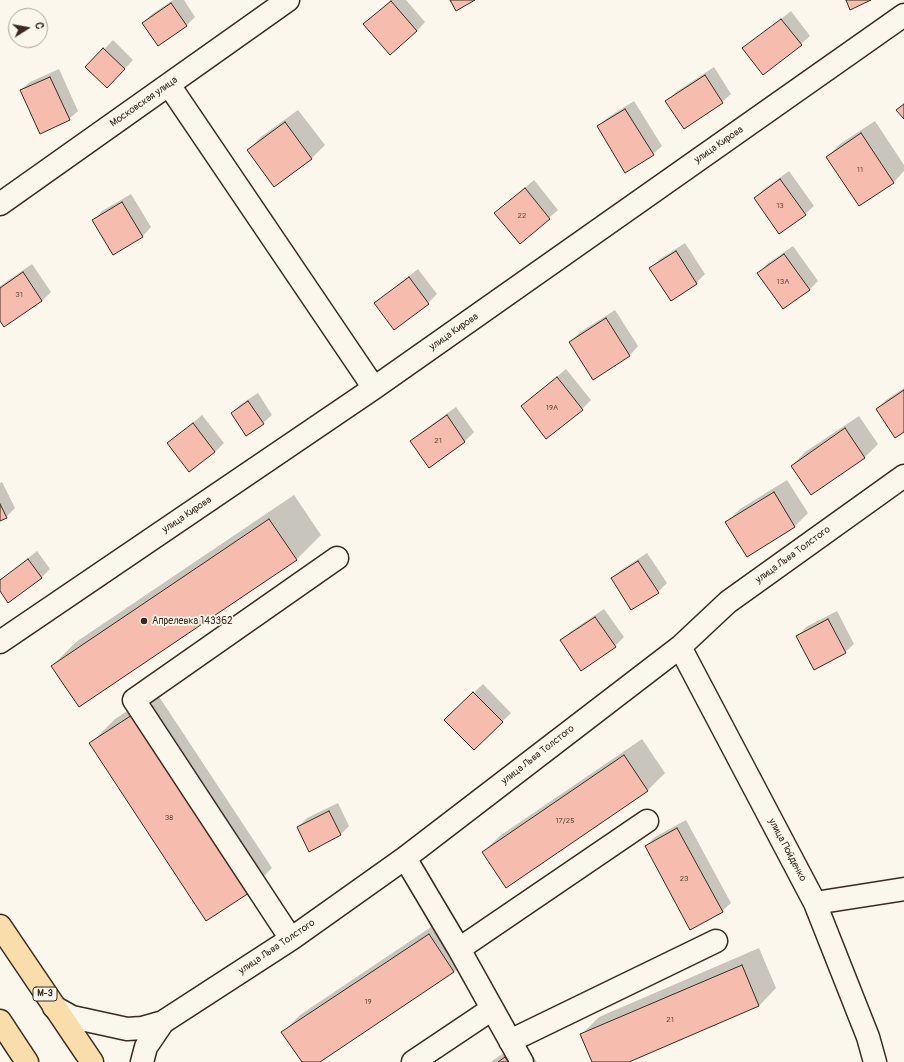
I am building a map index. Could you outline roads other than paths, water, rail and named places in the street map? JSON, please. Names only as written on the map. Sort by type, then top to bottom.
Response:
[{"type":"highway","name":"М-3","points":[[0,926],[92,1062]]},
{"type":"highway","points":[[0,1021],[27,1062]]},
{"type":"street","name":"Московская улица","points":[[0,204],[288,0]]},
{"type":"street","name":"улица Кирова","points":[[0,642],[374,388],[904,15]]},
{"type":"street","points":[[169,85],[374,388]]},
{"type":"street","name":"улица Льва Толстого","points":[[163,1022],[291,939],[405,858],[680,646],[728,602],[904,476]]},
{"type":"street","points":[[291,939],[134,700],[337,558]]},
{"type":"street","name":"улица Пойденко","points":[[680,646],[815,903],[868,1037],[875,1062]]},
{"type":"street","points":[[459,950],[647,821]]},
{"type":"street","points":[[405,858],[522,1062]]},
{"type":"street","points":[[815,903],[904,889]]},
{"type":"street","points":[[510,1042],[716,941]]},
{"type":"street","points":[[54,1007],[72,1017],[120,1028],[142,1028],[163,1022]]},
{"type":"street","points":[[413,1062],[492,1009]]},
{"type":"street","points":[[142,1062],[146,1047],[163,1022]]},
{"type":"place","name":"Апрелевка 143362","points":[[144,621]]}]
